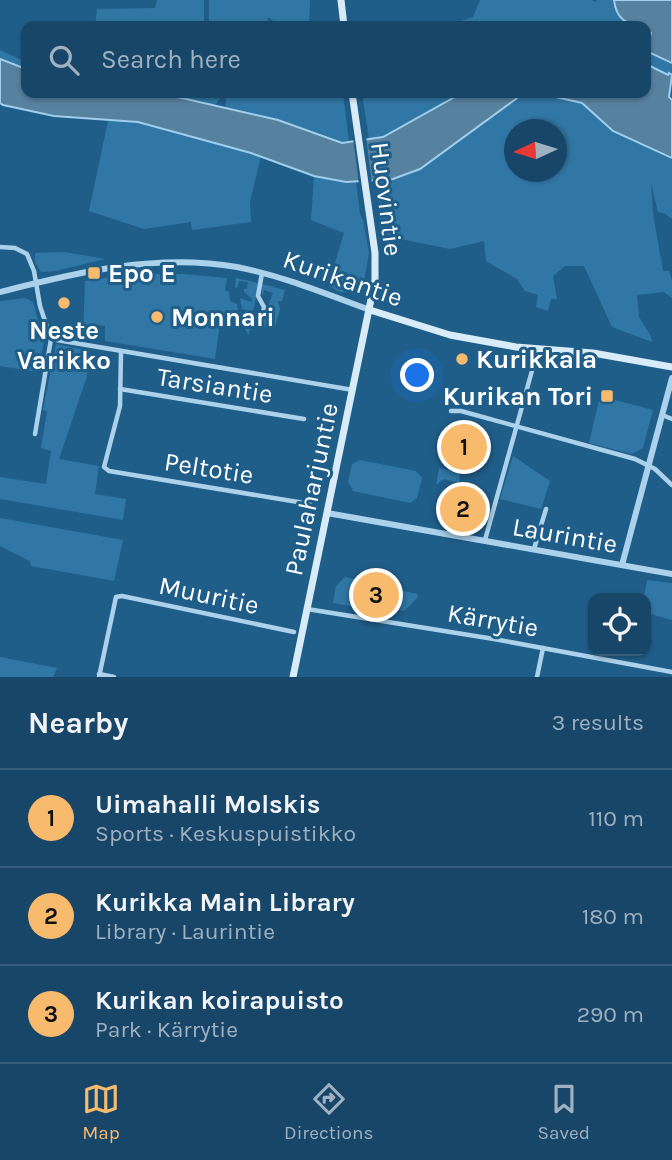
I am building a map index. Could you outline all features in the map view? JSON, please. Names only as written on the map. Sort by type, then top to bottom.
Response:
[{"type":"main road","points":[[341,0],[343,21]]},
{"type":"main road","name":"Huovintie","points":[[353,98],[375,267],[370,310]]},
{"type":"main road","name":"Kurikantie","points":[[370,310],[445,334],[593,353],[672,367]]},
{"type":"main road","name":"Paulaharjuntie","points":[[293,677],[370,310]]},
{"type":"street","points":[[0,247],[15,248],[27,254],[34,271],[40,306],[51,339],[35,434]]},
{"type":"street","name":"Kurikantie","points":[[0,292],[102,268],[141,264],[226,265],[302,285],[370,310]]},
{"type":"street","points":[[262,273],[258,296],[264,307],[262,318]]},
{"type":"street","points":[[51,339],[353,390]]},
{"type":"street","points":[[485,540],[538,348]]},
{"type":"street","points":[[120,389],[121,352]]},
{"type":"street","points":[[622,565],[672,378]]},
{"type":"street","name":"Tarsiantie","points":[[120,389],[304,419]]},
{"type":"street","name":"Peltotie","points":[[120,389],[117,423],[104,467],[109,471],[310,504]]},
{"type":"street","points":[[451,411],[461,411],[635,459],[649,466],[672,485]]},
{"type":"street","points":[[662,415],[672,419]]},
{"type":"street","points":[[534,549],[545,509]]},
{"type":"street","name":"Laurintie","points":[[327,513],[672,574]]},
{"type":"street","name":"Muuritie","points":[[99,675],[116,597],[122,596],[294,632]]},
{"type":"street","name":"Kärrytie","points":[[307,609],[672,672]]},
{"type":"street","points":[[537,677],[543,648]]},
{"type":"street","points":[[99,675],[114,677]]},
{"type":"shaded area","points":[[157,0],[204,0],[204,21],[96,21],[97,9],[155,8]]},
{"type":"shaded area","points":[[209,0],[310,0],[309,21],[273,21],[268,17],[268,21],[209,21]]},
{"type":"shaded area","points":[[480,0],[672,0],[672,75],[669,73],[668,76],[651,67],[651,21],[461,21],[473,17]]},
{"type":"shaded area","points":[[614,0],[672,0],[672,63],[651,53],[651,21],[625,21],[615,7]]},
{"type":"shaded area","points":[[0,50],[21,60],[21,67],[0,59]]},
{"type":"shaded area","points":[[0,59],[21,67],[21,98],[182,98],[278,120],[342,143],[383,137],[453,98],[517,98],[420,169],[393,179],[346,182],[314,176],[251,153],[138,122],[54,116],[0,103]]},
{"type":"shaded area","points":[[651,66],[668,75],[669,73],[672,75],[669,97],[672,100],[672,158],[613,131],[582,103],[560,98],[651,98]]},
{"type":"shaded area","points":[[181,98],[220,98],[215,106]]},
{"type":"shaded area","points":[[225,98],[344,98],[349,142],[342,143],[278,120],[225,108]]},
{"type":"shaded area","points":[[363,98],[453,98],[383,137],[369,139]]},
{"type":"shaded area","points":[[520,98],[565,98],[582,103],[613,131],[672,158],[672,219],[658,212],[651,183],[653,214],[663,271],[669,271],[672,298],[664,292],[637,295],[639,317],[652,342],[612,327],[584,266],[565,266],[553,276],[557,299],[551,299],[548,311],[536,307],[538,295],[525,291],[517,279],[486,261],[484,241],[450,249],[381,235],[377,180],[393,179],[420,169],[496,112]]},
{"type":"shaded area","points":[[108,121],[138,122],[261,156],[250,202],[251,222],[192,230],[191,222],[144,229],[89,211]]},
{"type":"shaded area","points":[[314,176],[356,182],[369,253],[362,293],[340,292],[328,286],[344,233],[311,220]]},
{"type":"shaded area","points":[[64,252],[105,259],[41,272],[35,262],[35,253]]},
{"type":"shaded area","points":[[132,274],[183,274],[227,278],[225,290],[229,292],[230,301],[237,304],[238,312],[246,313],[247,310],[242,309],[240,298],[251,302],[252,299],[244,292],[248,282],[239,281],[238,287],[235,288],[236,278],[259,283],[252,316],[263,319],[273,293],[264,290],[262,297],[262,284],[285,290],[282,301],[278,301],[280,309],[275,327],[261,325],[251,328],[248,335],[243,324],[227,328],[221,315],[215,359],[105,341],[105,326],[93,324],[89,338],[83,338],[85,281]]},
{"type":"shaded area","points":[[26,298],[33,302],[44,341],[38,372],[0,366],[0,301]]},
{"type":"shaded area","points":[[56,344],[89,351],[87,376],[59,459],[99,466],[95,494],[126,499],[123,520],[0,499],[0,477],[46,484],[51,451],[41,448],[47,411],[43,410]]},
{"type":"shaded area","points":[[600,396],[653,410],[643,448],[632,454],[589,443]]},
{"type":"shaded area","points":[[513,456],[550,481],[541,509],[500,499]]},
{"type":"shaded area","points":[[360,460],[416,471],[422,478],[417,498],[410,503],[353,491],[348,482],[352,464]]},
{"type":"shaded area","points":[[439,468],[455,471],[460,475],[459,483],[444,479],[436,485]]},
{"type":"shaded area","points":[[0,518],[123,540],[114,581],[31,566],[30,561],[0,546]]},
{"type":"shaded area","points":[[345,577],[417,594],[418,597],[404,611],[394,609],[391,614],[333,603],[336,586]]},
{"type":"shaded area","points":[[647,580],[672,583],[672,620],[651,614],[651,593],[645,593]]},
{"type":"shaded area","points":[[0,657],[57,668],[53,677],[0,677]]},
{"type":"pier","points":[[366,136],[372,184],[359,185],[353,138]]},
{"type":"place","name":"Epo E","points":[[94,273]]},
{"type":"place","name":"Neste Varikko","points":[[64,303]]},
{"type":"place","name":"Monnari","points":[[157,317]]},
{"type":"place","name":"Kurikkala","points":[[462,359]]},
{"type":"place","name":"Kurikan Tori","points":[[607,396]]},
{"type":"place","name":"Uimahalli Molskis","points":[[464,447]]},
{"type":"place","name":"Kurikka Main Library","points":[[463,509]]},
{"type":"place","name":"Kurikan koirapuisto","points":[[376,595]]}]
